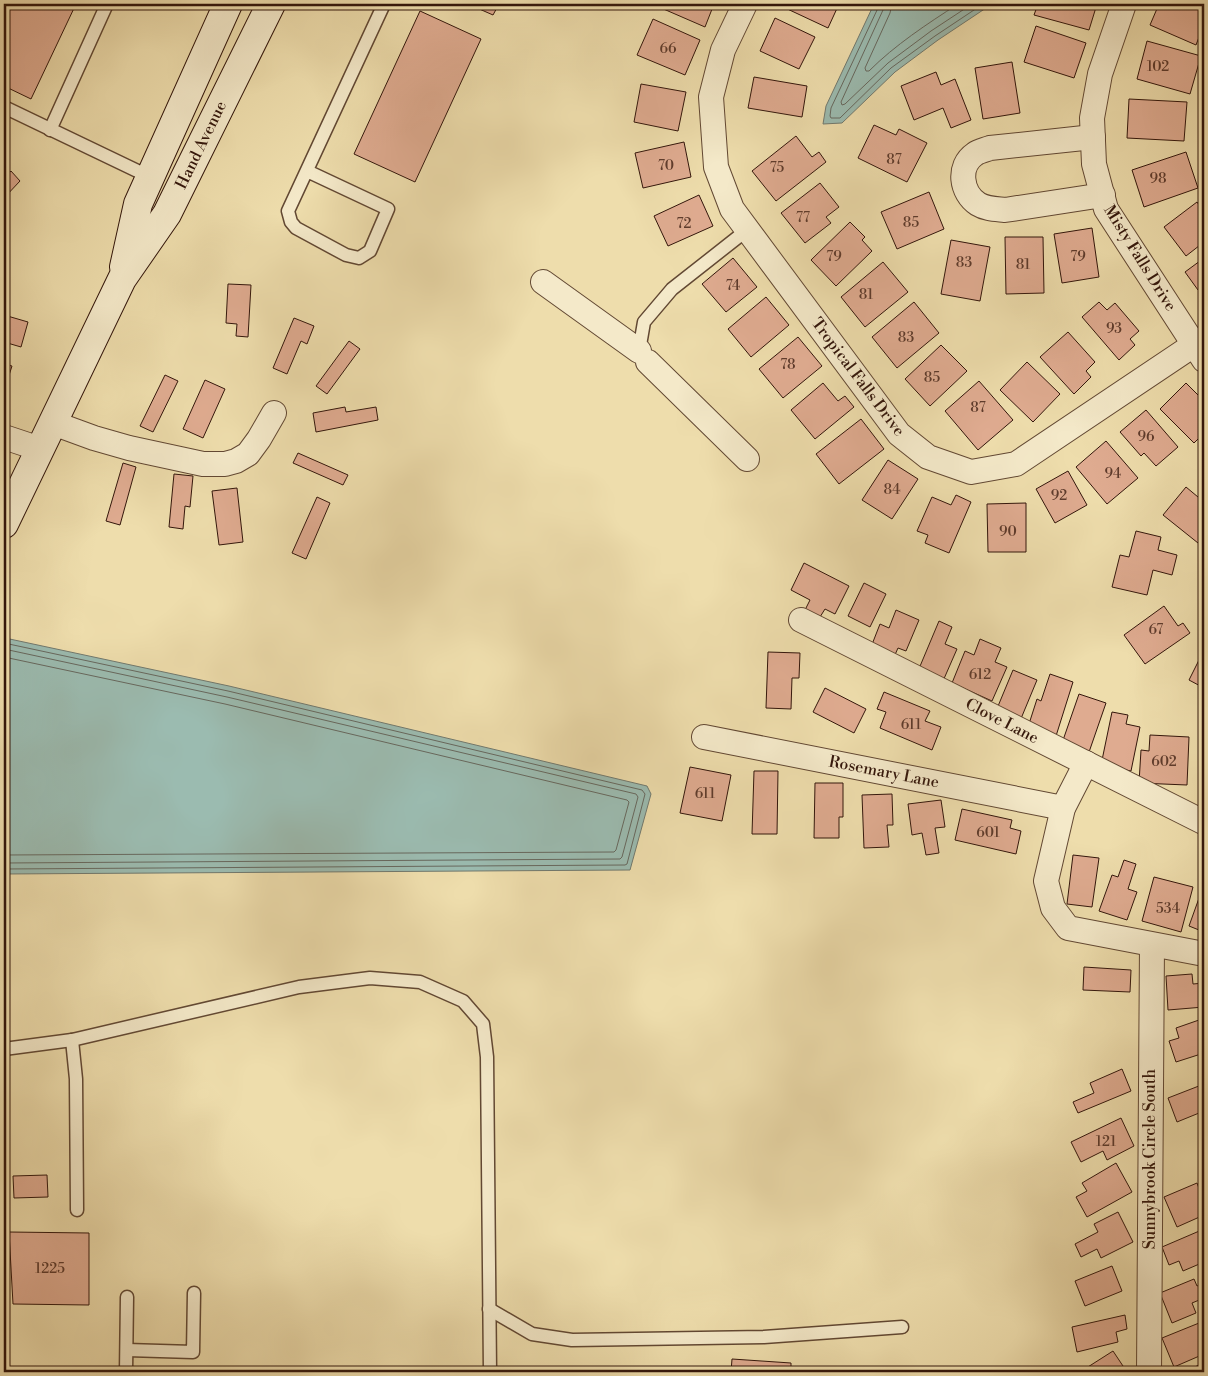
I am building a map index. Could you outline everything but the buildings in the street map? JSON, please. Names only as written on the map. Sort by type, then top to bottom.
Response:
[{"type":"street","name":"Hand Avenue","points":[[122,279],[138,204],[228,4]]},
{"type":"street","name":"Hand Avenue","points":[[4,524],[122,279],[167,214],[270,4]]},
{"type":"street","name":"Tropical Falls Drive","points":[[744,4],[723,50],[711,97],[716,166],[732,209],[899,434],[928,457],[971,472],[1016,464],[1201,347]]},
{"type":"street","name":"Misty Falls Drive","points":[[1124,4],[1100,74],[1092,118],[1094,164],[1106,209],[1201,347]]},
{"type":"street","points":[[1093,136],[990,148],[975,154],[965,164],[963,172],[964,186],[970,197],[979,205],[1005,210],[1103,195]]},
{"type":"street","points":[[543,282],[643,356],[747,459]]},
{"type":"street","points":[[53,423],[129,448],[203,464],[225,464],[248,454],[260,439],[274,413]]},
{"type":"street","points":[[4,437],[40,450]]},
{"type":"street","name":"Clove Lane","points":[[801,620],[1204,822]]},
{"type":"street","name":"Rosemary Lane","points":[[704,737],[1063,808]]},
{"type":"street","points":[[1086,763],[1063,808],[1046,882],[1053,908],[1068,928],[1204,954]]},
{"type":"street","name":"Sunnybrook Circle South","points":[[1149,1372],[1152,945]]},
{"type":"lane","points":[[50,130],[107,4]]},
{"type":"lane","points":[[307,171],[388,209],[370,251],[359,258],[346,255],[296,228],[291,222],[288,211],[384,4]]},
{"type":"lane","points":[[4,108],[150,178]]},
{"type":"lane","points":[[643,356],[644,322],[672,289],[747,230]]},
{"type":"lane","points":[[4,1049],[72,1040],[299,987],[370,978],[420,982],[463,1001],[483,1024],[487,1057],[490,1372]]},
{"type":"lane","points":[[72,1040],[76,1079],[77,1210]]},
{"type":"lane","points":[[126,1350],[193,1352],[194,1293]]},
{"type":"lane","points":[[126,1372],[127,1297]]},
{"type":"lane","points":[[489,1309],[532,1334],[572,1340],[764,1337],[902,1327]]},
{"type":"water","points":[[874,4],[992,4],[938,40],[895,72],[842,123],[823,124],[826,106]]},
{"type":"water","points":[[5,638],[229,686],[647,786],[651,794],[630,870],[4,874]]}]
